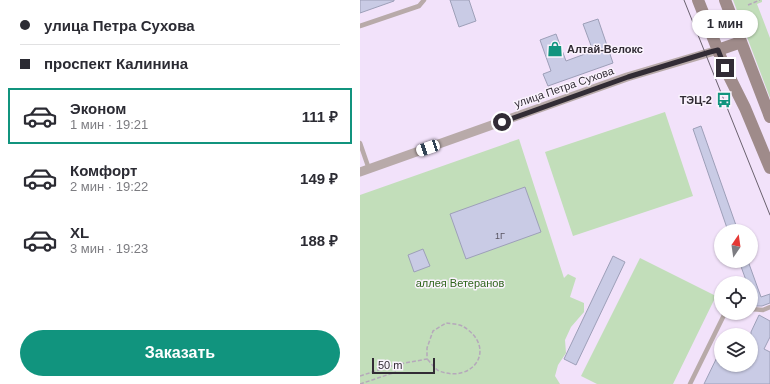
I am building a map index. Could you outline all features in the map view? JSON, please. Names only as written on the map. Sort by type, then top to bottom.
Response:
[{"type":"main road","points":[[698,0],[714,51],[745,108],[770,168]]},
{"type":"main road","points":[[725,0],[770,117]]},
{"type":"main road","points":[[714,51],[741,42]]},
{"type":"street","name":"улица Петра Сухова","points":[[360,172],[628,77],[714,51]]},
{"type":"lane","points":[[360,26],[419,6],[424,0]]},
{"type":"lane","points":[[360,143],[369,169]]},
{"type":"lane","points":[[758,310],[763,310],[770,307]]},
{"type":"lane","points":[[690,384],[722,320]]},
{"type":"path","points":[[748,5],[760,0]]},
{"type":"path","points":[[446,323],[463,326],[476,337],[480,351],[478,364],[473,371],[454,376],[437,370],[428,360],[427,348],[433,331],[446,323]]},
{"type":"path","points":[[360,376],[394,365],[428,360]]},
{"type":"path","points":[[360,384],[396,372]]},
{"type":"green space","points":[[733,0],[762,0],[762,2],[757,4],[770,38],[770,98]]},
{"type":"green space","points":[[665,112],[693,196],[573,236],[545,152]]},
{"type":"green space","name":"аллея Ветеранов","points":[[519,139],[564,278],[568,274],[576,278],[570,297],[584,303],[584,312],[571,327],[565,340],[566,353],[558,365],[555,376],[560,384],[360,384],[360,195]]},
{"type":"green space","points":[[640,258],[714,295],[714,300],[673,384],[597,384],[581,376]]},
{"type":"building","points":[[360,0],[394,0],[394,1],[360,13]]},
{"type":"building","points":[[450,0],[469,0],[476,21],[459,27]]},
{"type":"building","points":[[598,19],[613,63],[548,86],[543,74],[551,71],[540,40],[556,34],[566,61],[593,51],[583,24]]},
{"type":"building","points":[[701,126],[736,224],[726,224],[693,129]]},
{"type":"building","points":[[525,187],[541,232],[466,259],[450,214]]},
{"type":"building","points":[[423,249],[430,266],[414,272],[408,255]]},
{"type":"building","points":[[613,256],[625,262],[576,365],[564,359]]},
{"type":"building","points":[[742,268],[751,268],[753,276],[744,276]]},
{"type":"building","points":[[758,289],[761,297],[770,294],[770,303],[758,306]]},
{"type":"building","points":[[759,315],[770,321],[770,337],[764,349],[770,352],[770,384],[704,384],[714,363],[714,372],[758,372],[758,328],[753,328],[758,320]]},
{"type":"tram line","points":[[684,0],[770,215]]},
{"type":"place","name":"Алтай-Велокс","points":[[555,49]]},
{"type":"place","name":"ТЭЦ-2","points":[[724,100]]},
{"type":"route","points":[[502,122],[628,77],[718,50],[725,68]]}]
